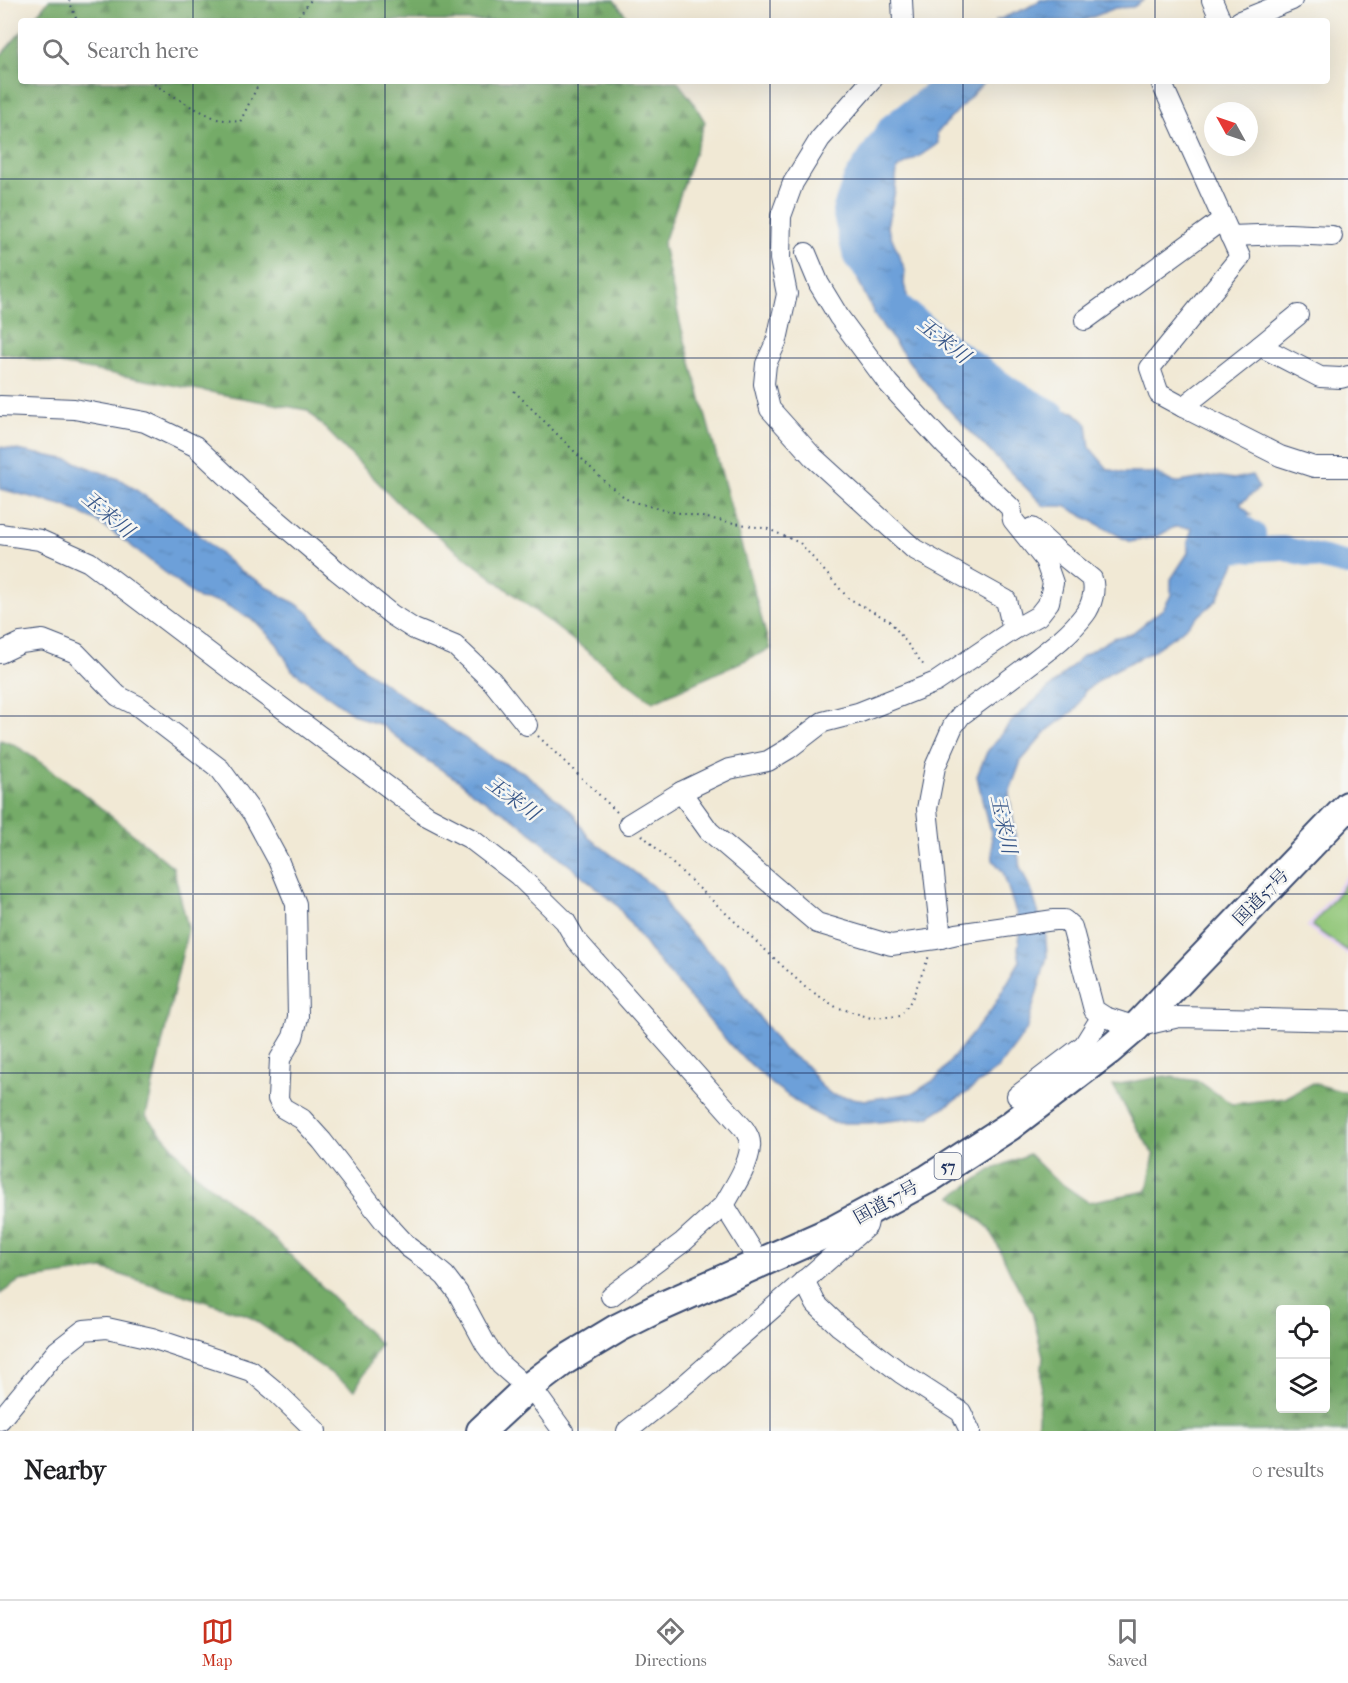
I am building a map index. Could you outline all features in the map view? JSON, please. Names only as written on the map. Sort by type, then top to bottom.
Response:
[{"type":"highway","name":"国道57号","points":[[481,1431],[524,1391],[590,1343],[656,1309],[870,1212],[928,1179],[1010,1126],[1108,1052],[1136,1027],[1348,806]]},
{"type":"street","points":[[902,0],[903,18]]},
{"type":"street","points":[[1247,18],[1292,0]]},
{"type":"street","points":[[868,84],[820,139],[793,183],[781,216],[780,259],[787,294],[777,340],[766,364],[764,384],[770,409],[813,457],[914,549],[1006,600],[1013,630]]},
{"type":"street","points":[[1162,84],[1240,257],[1150,368],[1160,394],[1280,456],[1314,467],[1348,467]]},
{"type":"street","points":[[1085,320],[1226,228],[1332,236]]},
{"type":"street","points":[[806,253],[819,285],[839,317],[888,383],[945,446],[1055,549],[1092,579],[1095,585],[1086,612],[1070,631],[1050,649],[961,715],[952,726],[935,767],[927,809],[945,937]]},
{"type":"street","points":[[1183,407],[1298,315]]},
{"type":"street","points":[[1260,346],[1320,377],[1348,376]]},
{"type":"street","points":[[0,406],[74,408],[145,422],[195,446],[251,498],[392,615],[414,629],[455,646],[492,681],[527,725]]},
{"type":"street","points":[[629,824],[681,792],[729,769],[768,761],[823,722],[858,713],[936,682],[1013,630],[1038,616],[1049,602],[1053,583],[1045,560],[1013,520],[1011,508]]},
{"type":"street","points":[[0,534],[40,540],[89,562],[427,816],[471,839],[518,875],[565,921],[576,940],[744,1129],[749,1137],[750,1147],[746,1163],[724,1205],[683,1242],[611,1296]]},
{"type":"street","points":[[0,653],[21,644],[43,640],[76,653],[118,696],[138,706],[220,769],[253,814],[278,860],[296,904],[298,1017],[293,1037],[279,1059],[278,1099],[283,1108],[302,1119],[322,1141],[385,1222],[408,1247],[445,1276],[458,1293],[486,1345],[501,1365],[517,1379]]},
{"type":"street","points":[[681,792],[710,831],[817,923],[891,945],[1064,920],[1072,927],[1094,1010],[1102,1016],[1136,1027],[1179,1017],[1348,1021]]},
{"type":"street","points":[[1017,1096],[1084,1045],[1102,1016]]},
{"type":"street","points":[[724,1205],[759,1263]]},
{"type":"street","points":[[627,1431],[681,1388],[867,1226],[870,1212]]},
{"type":"street","points":[[804,1280],[816,1304],[839,1326],[901,1373],[961,1412],[970,1431]]},
{"type":"street","points":[[0,1420],[57,1351],[84,1330],[107,1328],[152,1338],[251,1371],[316,1431]]},
{"type":"street","points":[[539,1398],[563,1431]]},
{"type":"path","points":[[69,0],[76,18]]},
{"type":"path","points":[[298,18],[311,0]]},
{"type":"path","points":[[154,84],[217,119],[240,122],[259,84]]},
{"type":"path","points":[[514,391],[606,483],[628,500],[663,510],[768,530],[800,543],[848,598],[890,621],[936,682]]},
{"type":"path","points":[[527,725],[629,824],[805,987],[836,1007],[871,1018],[901,1016],[945,937]]},
{"type":"shaded area","points":[[1348,874],[1348,956],[1306,927]]},
{"type":"green space","points":[[49,0],[614,0],[628,18],[34,18]]},
{"type":"green space","points":[[18,35],[18,84],[679,84],[705,122],[663,245],[680,323],[770,649],[653,702],[407,512],[307,410],[0,353],[0,56]]},
{"type":"green space","points":[[0,740],[15,745],[74,786],[173,867],[188,928],[146,1116],[196,1174],[274,1239],[380,1344],[355,1390],[247,1315],[103,1269],[19,1281],[0,1294]]},
{"type":"green space","points":[[1348,881],[1348,951],[1312,926]]},
{"type":"green space","points":[[1165,1076],[1198,1081],[1232,1104],[1285,1098],[1313,1083],[1348,1093],[1348,1431],[1037,1431],[1043,1356],[1032,1312],[990,1229],[952,1196],[991,1170],[1029,1154],[1052,1177],[1088,1202],[1147,1191],[1154,1155],[1113,1085]]},
{"type":"water","points":[[1041,0],[1144,0],[1133,7],[1115,8],[1090,18],[1002,18]]},
{"type":"water","points":[[928,84],[982,84],[937,133],[938,143],[897,169],[895,191],[887,226],[905,270],[904,284],[909,303],[923,329],[938,346],[960,348],[982,363],[1002,390],[1028,401],[1043,420],[1056,409],[1074,412],[1087,424],[1090,448],[1108,469],[1123,473],[1156,473],[1174,483],[1215,476],[1234,479],[1252,475],[1259,488],[1240,504],[1251,515],[1239,517],[1238,557],[1217,600],[1180,632],[1151,652],[1109,673],[1085,691],[1076,709],[1048,730],[1021,761],[1009,793],[1020,867],[1032,892],[1039,915],[1045,924],[1047,957],[1026,1031],[998,1068],[965,1094],[928,1117],[869,1123],[834,1123],[807,1109],[772,1084],[733,1048],[654,956],[616,904],[513,818],[420,756],[380,724],[365,720],[351,712],[292,670],[277,644],[256,622],[221,602],[199,599],[96,521],[66,506],[0,489],[0,447],[70,460],[123,481],[195,531],[236,568],[309,613],[321,629],[365,670],[495,759],[523,772],[572,812],[588,837],[663,894],[669,911],[728,970],[742,994],[783,1049],[807,1066],[820,1085],[832,1095],[865,1100],[914,1093],[936,1079],[992,1009],[1020,961],[1018,949],[1021,928],[1003,872],[993,860],[991,830],[977,776],[987,752],[1013,720],[1081,657],[1113,638],[1131,634],[1164,608],[1171,595],[1171,579],[1188,553],[1192,528],[1174,527],[1158,536],[1130,542],[1065,506],[1044,506],[952,413],[916,371],[876,317],[858,280],[856,251],[861,242],[855,214],[858,183],[870,176],[882,144],[908,125]]},
{"type":"waterway","name":"玉来川","points":[[946,84],[891,126],[855,180],[844,211],[855,257],[887,295],[945,343],[1011,390],[1052,412],[1074,437]]},
{"type":"waterway","name":"玉来川","points":[[1211,554],[1254,534],[1223,515],[1212,513]]},
{"type":"waterway","points":[[1229,551],[1282,548],[1348,564]]}]
